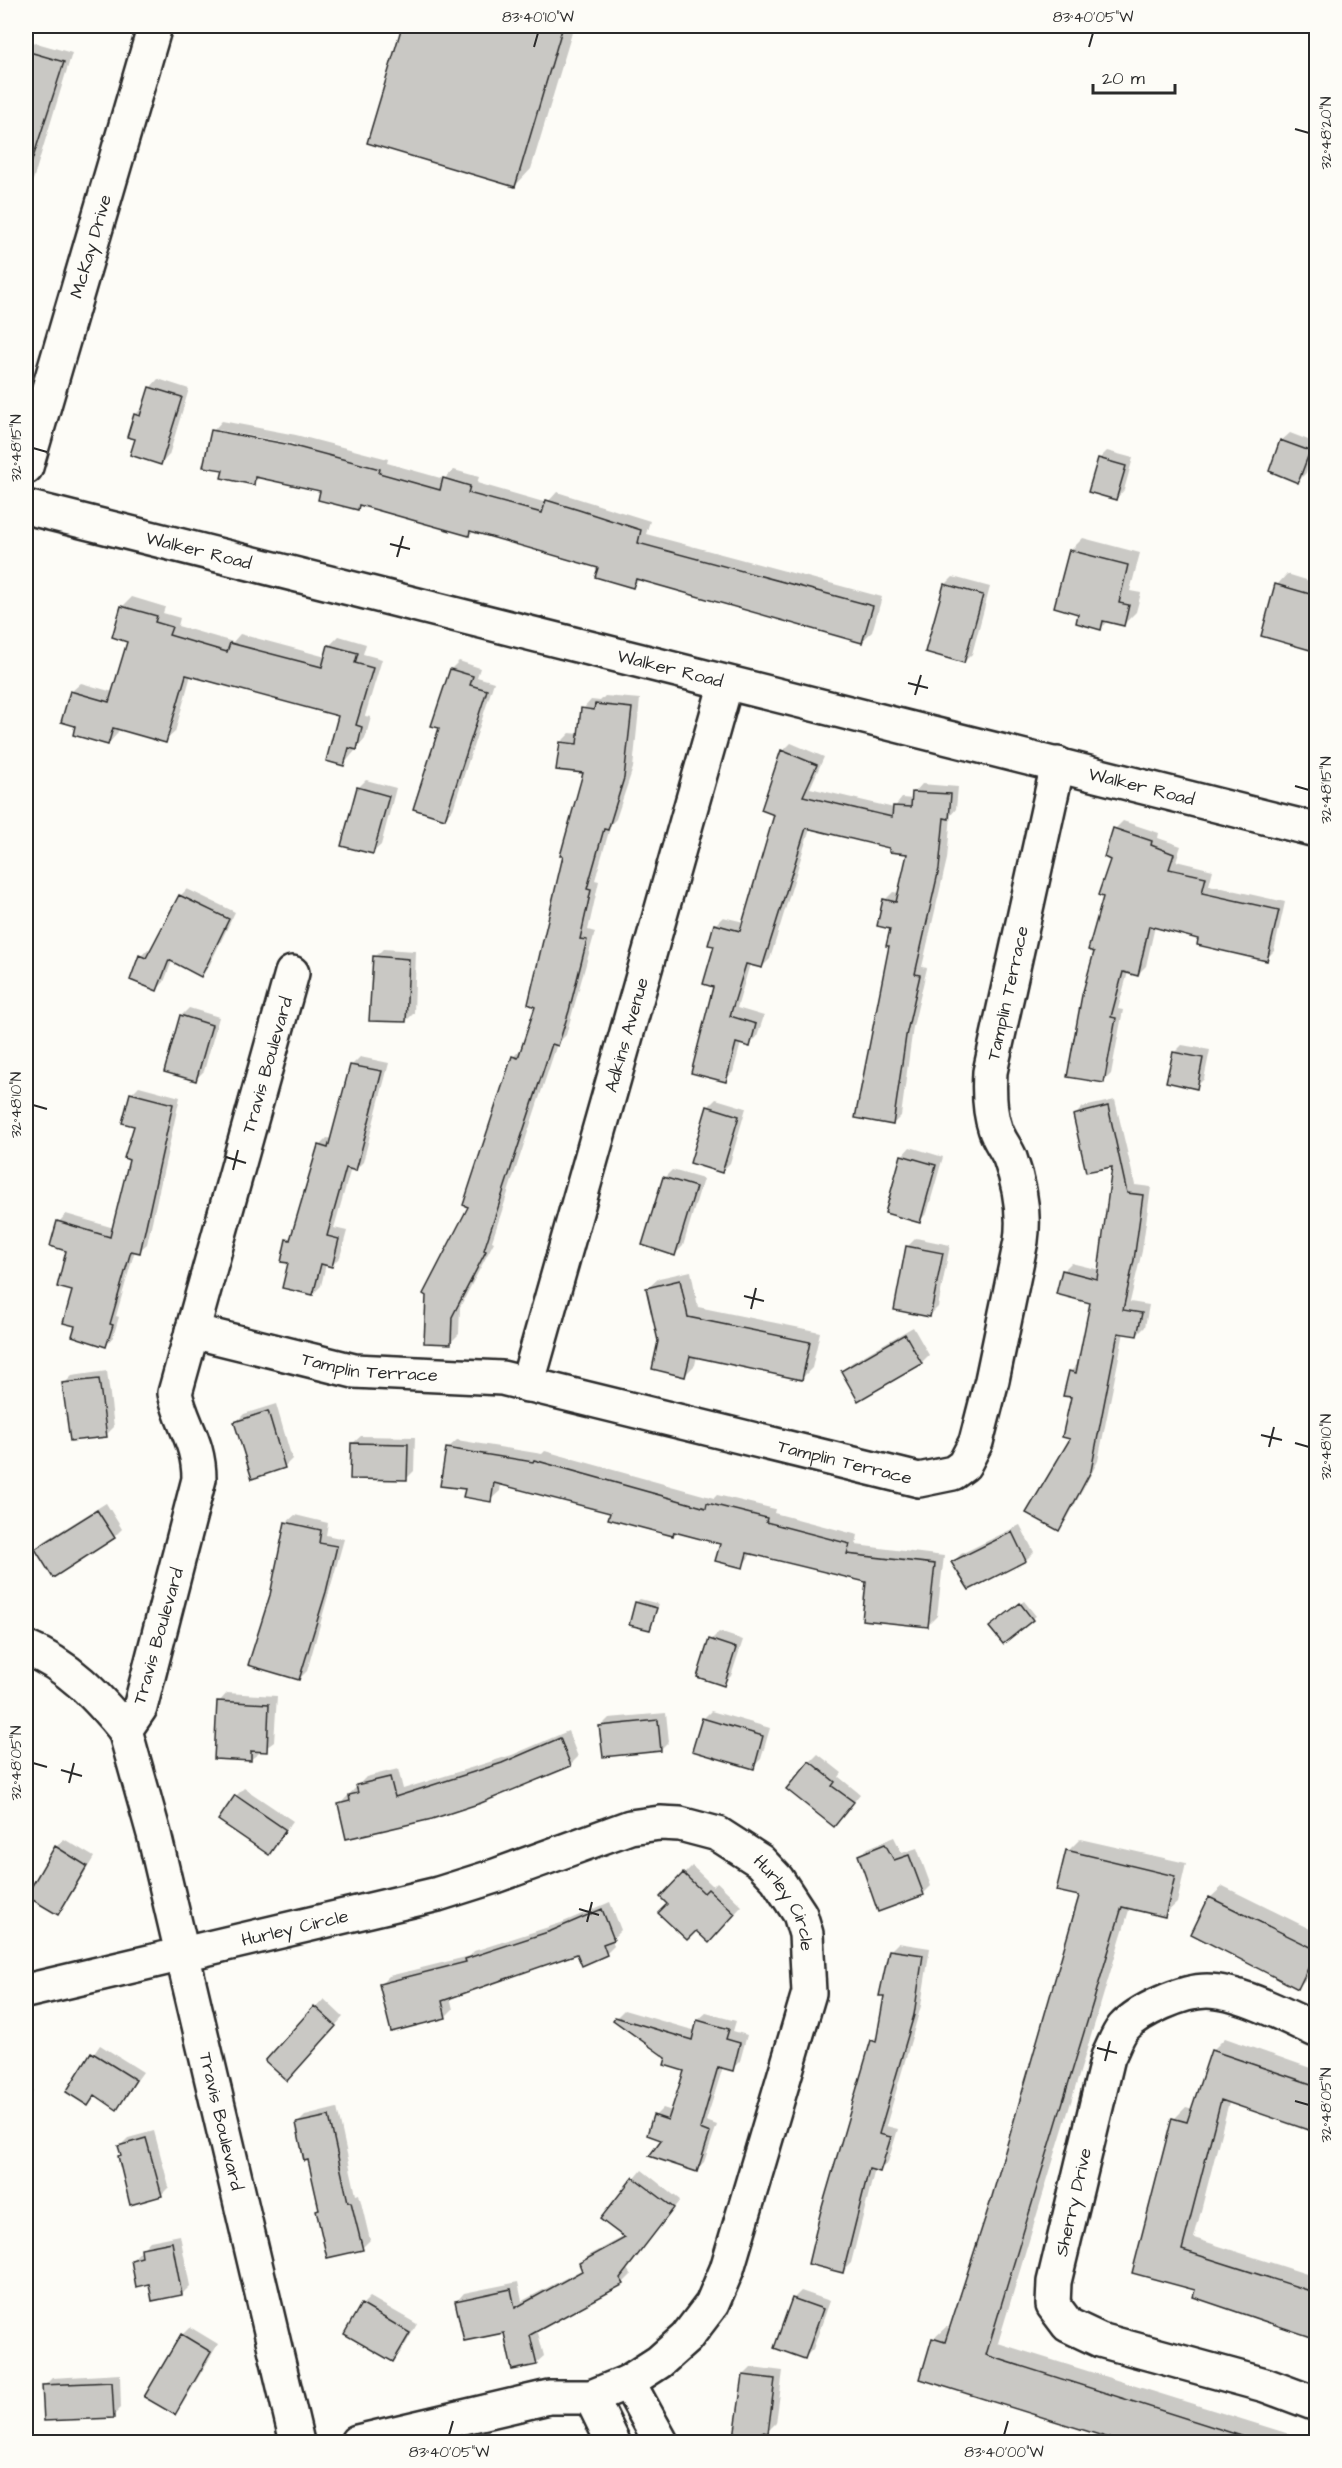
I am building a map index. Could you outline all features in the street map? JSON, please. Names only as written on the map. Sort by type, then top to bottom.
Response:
[{"type":"street","name":"McKay Drive","points":[[26,467],[155,26]]},
{"type":"street","name":"Walker Road","points":[[26,507],[1317,830]]},
{"type":"street","name":"Adkins Avenue","points":[[527,1385],[726,683]]},
{"type":"street","name":"Tamplin Terrace","points":[[192,1331],[354,1371],[502,1378],[919,1480],[941,1477],[964,1465],[976,1442],[992,1380],[1021,1241],[1024,1218],[1020,1190],[1009,1156],[995,1128],[989,1092],[990,1072],[1058,764]]},
{"type":"street","name":"Travis Boulevard","points":[[292,973],[175,1393],[195,1443],[199,1479],[140,1707],[125,1730],[154,1834],[297,2442]]},
{"type":"street","points":[[26,1648],[60,1666],[85,1684],[125,1730]]},
{"type":"street","name":"Hurley Circle","points":[[26,1991],[183,1956],[438,1894],[630,1827],[680,1824],[718,1834],[760,1861],[777,1879],[800,1914],[809,1963],[809,1993],[727,2269],[712,2304],[686,2338],[659,2362],[628,2382],[591,2397],[549,2397],[357,2442]]},
{"type":"street","name":"Sherry Drive","points":[[1317,2030],[1237,1997],[1208,1991],[1179,1996],[1147,2011],[1123,2028],[1108,2056],[1054,2282],[1053,2305],[1068,2325],[1100,2340],[1265,2385],[1317,2404]]},
{"type":"street","points":[[628,2382],[661,2442]]},
{"type":"street","points":[[591,2397],[613,2442]]},
{"type":"building","points":[[402,26],[563,26],[515,187],[367,143]]},
{"type":"building","points":[[26,51],[64,62],[31,164],[26,163]]},
{"type":"building","points":[[149,387],[182,397],[161,465],[130,455],[135,439],[127,437],[134,414],[140,416]]},
{"type":"building","points":[[211,430],[286,444],[380,469],[379,473],[440,490],[443,478],[470,486],[468,493],[542,513],[546,500],[641,530],[638,543],[873,606],[862,643],[636,579],[633,588],[595,577],[598,568],[470,531],[469,536],[359,505],[358,510],[318,500],[320,491],[255,477],[254,485],[221,478],[223,470],[203,467]]},
{"type":"building","points":[[1280,440],[1310,451],[1298,483],[1269,471]]},
{"type":"building","points":[[1098,458],[1126,466],[1116,500],[1088,492]]},
{"type":"building","points":[[1069,550],[1128,565],[1119,603],[1129,605],[1124,626],[1103,621],[1101,630],[1076,623],[1078,614],[1054,607]]},
{"type":"building","points":[[944,584],[983,595],[964,663],[925,652]]},
{"type":"building","points":[[1275,584],[1317,596],[1317,652],[1261,636]]},
{"type":"building","points":[[121,606],[157,616],[155,622],[172,627],[169,635],[227,652],[230,643],[322,667],[328,645],[358,653],[355,663],[373,668],[356,725],[362,727],[357,750],[349,748],[344,766],[326,761],[338,716],[186,675],[166,743],[113,728],[108,745],[73,735],[75,726],[61,722],[70,691],[109,702],[127,642],[112,637]]},
{"type":"building","points":[[450,669],[473,676],[470,685],[487,690],[445,819],[413,809],[439,728],[431,726]]},
{"type":"building","points":[[595,704],[632,708],[624,778],[608,830],[604,829],[587,889],[591,890],[580,939],[587,940],[569,1011],[558,1046],[552,1044],[484,1250],[486,1251],[452,1317],[451,1344],[424,1343],[426,1296],[423,1294],[468,1207],[463,1205],[512,1056],[518,1058],[535,1007],[528,1004],[563,856],[560,856],[583,773],[556,770],[560,742],[577,744],[581,708],[594,710]]},
{"type":"building","points":[[781,750],[817,765],[803,796],[892,817],[893,806],[911,807],[912,792],[951,794],[949,819],[944,818],[939,869],[915,974],[920,975],[906,1036],[893,1125],[855,1118],[889,946],[886,946],[890,929],[877,926],[883,899],[896,902],[907,854],[889,852],[889,848],[806,828],[762,968],[746,964],[730,1016],[756,1024],[750,1047],[736,1043],[726,1082],[691,1073],[713,987],[703,984],[714,946],[708,945],[714,924],[740,931],[774,815],[761,810]]},
{"type":"building","points":[[357,787],[389,796],[373,854],[341,846]]},
{"type":"building","points":[[1113,828],[1152,841],[1151,845],[1174,854],[1169,869],[1206,877],[1202,893],[1279,910],[1267,961],[1197,945],[1198,939],[1149,926],[1138,976],[1123,972],[1111,1017],[1116,1018],[1104,1083],[1067,1077],[1082,995],[1094,952],[1088,950],[1103,897],[1098,895],[1110,860],[1104,857]]},
{"type":"building","points":[[179,895],[229,919],[201,977],[169,960],[157,991],[130,980],[139,955],[146,958]]},
{"type":"building","points":[[373,956],[409,959],[406,1022],[369,1021]]},
{"type":"building","points":[[180,1015],[212,1025],[196,1081],[164,1072]]},
{"type":"building","points":[[1173,1052],[1203,1058],[1197,1089],[1166,1082]]},
{"type":"building","points":[[350,1065],[382,1071],[356,1171],[346,1168],[327,1236],[339,1239],[332,1267],[321,1264],[313,1295],[282,1288],[288,1263],[281,1262],[286,1239],[290,1240],[318,1145],[328,1148]]},
{"type":"building","points":[[130,1093],[173,1104],[140,1253],[131,1251],[110,1324],[113,1325],[106,1347],[72,1336],[75,1326],[63,1323],[72,1291],[57,1287],[66,1251],[50,1246],[57,1221],[110,1237],[129,1160],[124,1158],[134,1126],[122,1123]]},
{"type":"building","points":[[707,1106],[739,1116],[722,1173],[690,1163]]},
{"type":"building","points":[[1108,1106],[1127,1193],[1143,1195],[1134,1260],[1123,1310],[1142,1313],[1137,1336],[1118,1333],[1091,1471],[1059,1531],[1026,1513],[1070,1439],[1062,1437],[1071,1397],[1063,1396],[1069,1371],[1076,1373],[1090,1303],[1056,1294],[1062,1270],[1097,1279],[1112,1167],[1086,1172],[1073,1115]]},
{"type":"building","points":[[901,1155],[936,1165],[920,1223],[885,1213]]},
{"type":"building","points":[[663,1177],[696,1187],[675,1256],[642,1245]]},
{"type":"building","points":[[906,1246],[943,1253],[930,1317],[894,1310]]},
{"type":"building","points":[[680,1280],[688,1317],[810,1342],[802,1380],[690,1356],[685,1377],[652,1369],[658,1341],[646,1288]]},
{"type":"building","points":[[905,1334],[922,1364],[858,1401],[841,1371]]},
{"type":"building","points":[[99,1379],[107,1437],[70,1441],[62,1383]]},
{"type":"building","points":[[268,1411],[285,1468],[252,1479],[234,1422]]},
{"type":"building","points":[[351,1443],[408,1444],[407,1480],[350,1479]]},
{"type":"building","points":[[446,1448],[533,1462],[534,1460],[706,1508],[707,1503],[767,1518],[766,1522],[850,1544],[847,1554],[935,1564],[928,1627],[862,1620],[866,1582],[747,1553],[743,1568],[715,1561],[720,1544],[674,1532],[673,1536],[608,1519],[610,1513],[494,1483],[491,1502],[463,1497],[465,1489],[440,1486]]},
{"type":"building","points":[[97,1510],[115,1538],[53,1578],[35,1549]]},
{"type":"building","points":[[285,1522],[321,1530],[319,1543],[337,1546],[326,1592],[299,1680],[248,1665],[270,1595]]},
{"type":"building","points":[[1012,1532],[1026,1561],[969,1590],[951,1562]]},
{"type":"building","points":[[635,1602],[657,1608],[650,1630],[629,1625]]},
{"type":"building","points":[[1020,1603],[1033,1620],[1003,1644],[989,1627]]},
{"type":"building","points":[[709,1639],[736,1648],[724,1686],[697,1677]]},
{"type":"building","points":[[217,1701],[269,1704],[267,1752],[251,1751],[251,1761],[214,1759]]},
{"type":"building","points":[[702,1718],[763,1736],[754,1769],[692,1751]]},
{"type":"building","points":[[658,1720],[661,1751],[603,1757],[599,1726]]},
{"type":"building","points":[[560,1738],[571,1766],[481,1803],[432,1819],[346,1839],[338,1804],[350,1801],[349,1795],[358,1793],[356,1785],[390,1777],[395,1797],[502,1763]]},
{"type":"building","points":[[809,1761],[835,1782],[832,1786],[854,1802],[834,1827],[786,1789]]},
{"type":"building","points":[[235,1795],[286,1830],[269,1855],[218,1820]]},
{"type":"building","points":[[885,1844],[894,1860],[909,1855],[924,1895],[878,1912],[858,1855]]},
{"type":"building","points":[[55,1846],[87,1866],[58,1915],[26,1896]]},
{"type":"building","points":[[1066,1850],[1175,1876],[1165,1917],[1122,1907],[986,2355],[1248,2438],[1247,2442],[1122,2442],[920,2379],[932,2338],[945,2342],[991,2200],[1079,1896],[1056,1891]]},
{"type":"building","points":[[683,1873],[704,1893],[708,1889],[735,1914],[709,1943],[696,1931],[687,1940],[658,1913],[667,1904],[660,1897]]},
{"type":"building","points":[[1209,1897],[1317,1950],[1298,1989],[1191,1934]]},
{"type":"building","points":[[602,1909],[614,1940],[603,1944],[607,1955],[582,1966],[577,1954],[442,2001],[446,2018],[391,2032],[379,1984],[466,1962],[465,1959],[551,1931]]},
{"type":"building","points":[[889,1950],[923,1955],[914,2015],[879,2134],[891,2137],[880,2172],[869,2169],[843,2273],[808,2264],[820,2214],[871,2040],[876,2042],[884,1996],[879,1996]]},
{"type":"building","points":[[314,2006],[336,2026],[287,2081],[265,2061]]},
{"type":"building","points":[[615,2017],[692,2040],[697,2020],[729,2029],[726,2039],[740,2043],[733,2071],[718,2067],[700,2129],[710,2133],[697,2172],[649,2156],[661,2140],[647,2135],[653,2115],[668,2120],[684,2071],[664,2065],[666,2058],[613,2020]]},
{"type":"building","points":[[1211,2050],[1317,2086],[1317,2114],[1311,2131],[1221,2100],[1182,2250],[1317,2293],[1317,2339],[1193,2297],[1195,2290],[1132,2273],[1172,2118],[1187,2122]]},
{"type":"building","points":[[91,2052],[136,2080],[117,2110],[95,2095],[88,2106],[66,2092]]},
{"type":"building","points":[[329,2116],[348,2202],[351,2202],[363,2250],[327,2258],[308,2160],[304,2161],[296,2123]]},
{"type":"building","points":[[146,2138],[162,2196],[130,2205],[118,2156],[121,2155],[118,2146]]},
{"type":"building","points":[[633,2177],[674,2208],[620,2278],[624,2284],[530,2335],[537,2365],[512,2370],[504,2333],[464,2341],[455,2301],[511,2289],[515,2308],[582,2271],[579,2263],[625,2238],[600,2219]]},
{"type":"building","points":[[172,2242],[182,2295],[152,2301],[149,2284],[136,2287],[131,2260],[142,2257],[141,2248]]},
{"type":"building","points":[[792,2298],[823,2309],[805,2359],[774,2348]]},
{"type":"building","points":[[361,2304],[410,2333],[393,2362],[344,2334]]},
{"type":"building","points":[[181,2334],[211,2352],[175,2415],[144,2397]]},
{"type":"building","points":[[743,2375],[775,2379],[768,2433],[762,2432],[762,2439],[734,2437]]},
{"type":"building","points":[[112,2382],[114,2418],[44,2421],[42,2385]]}]
